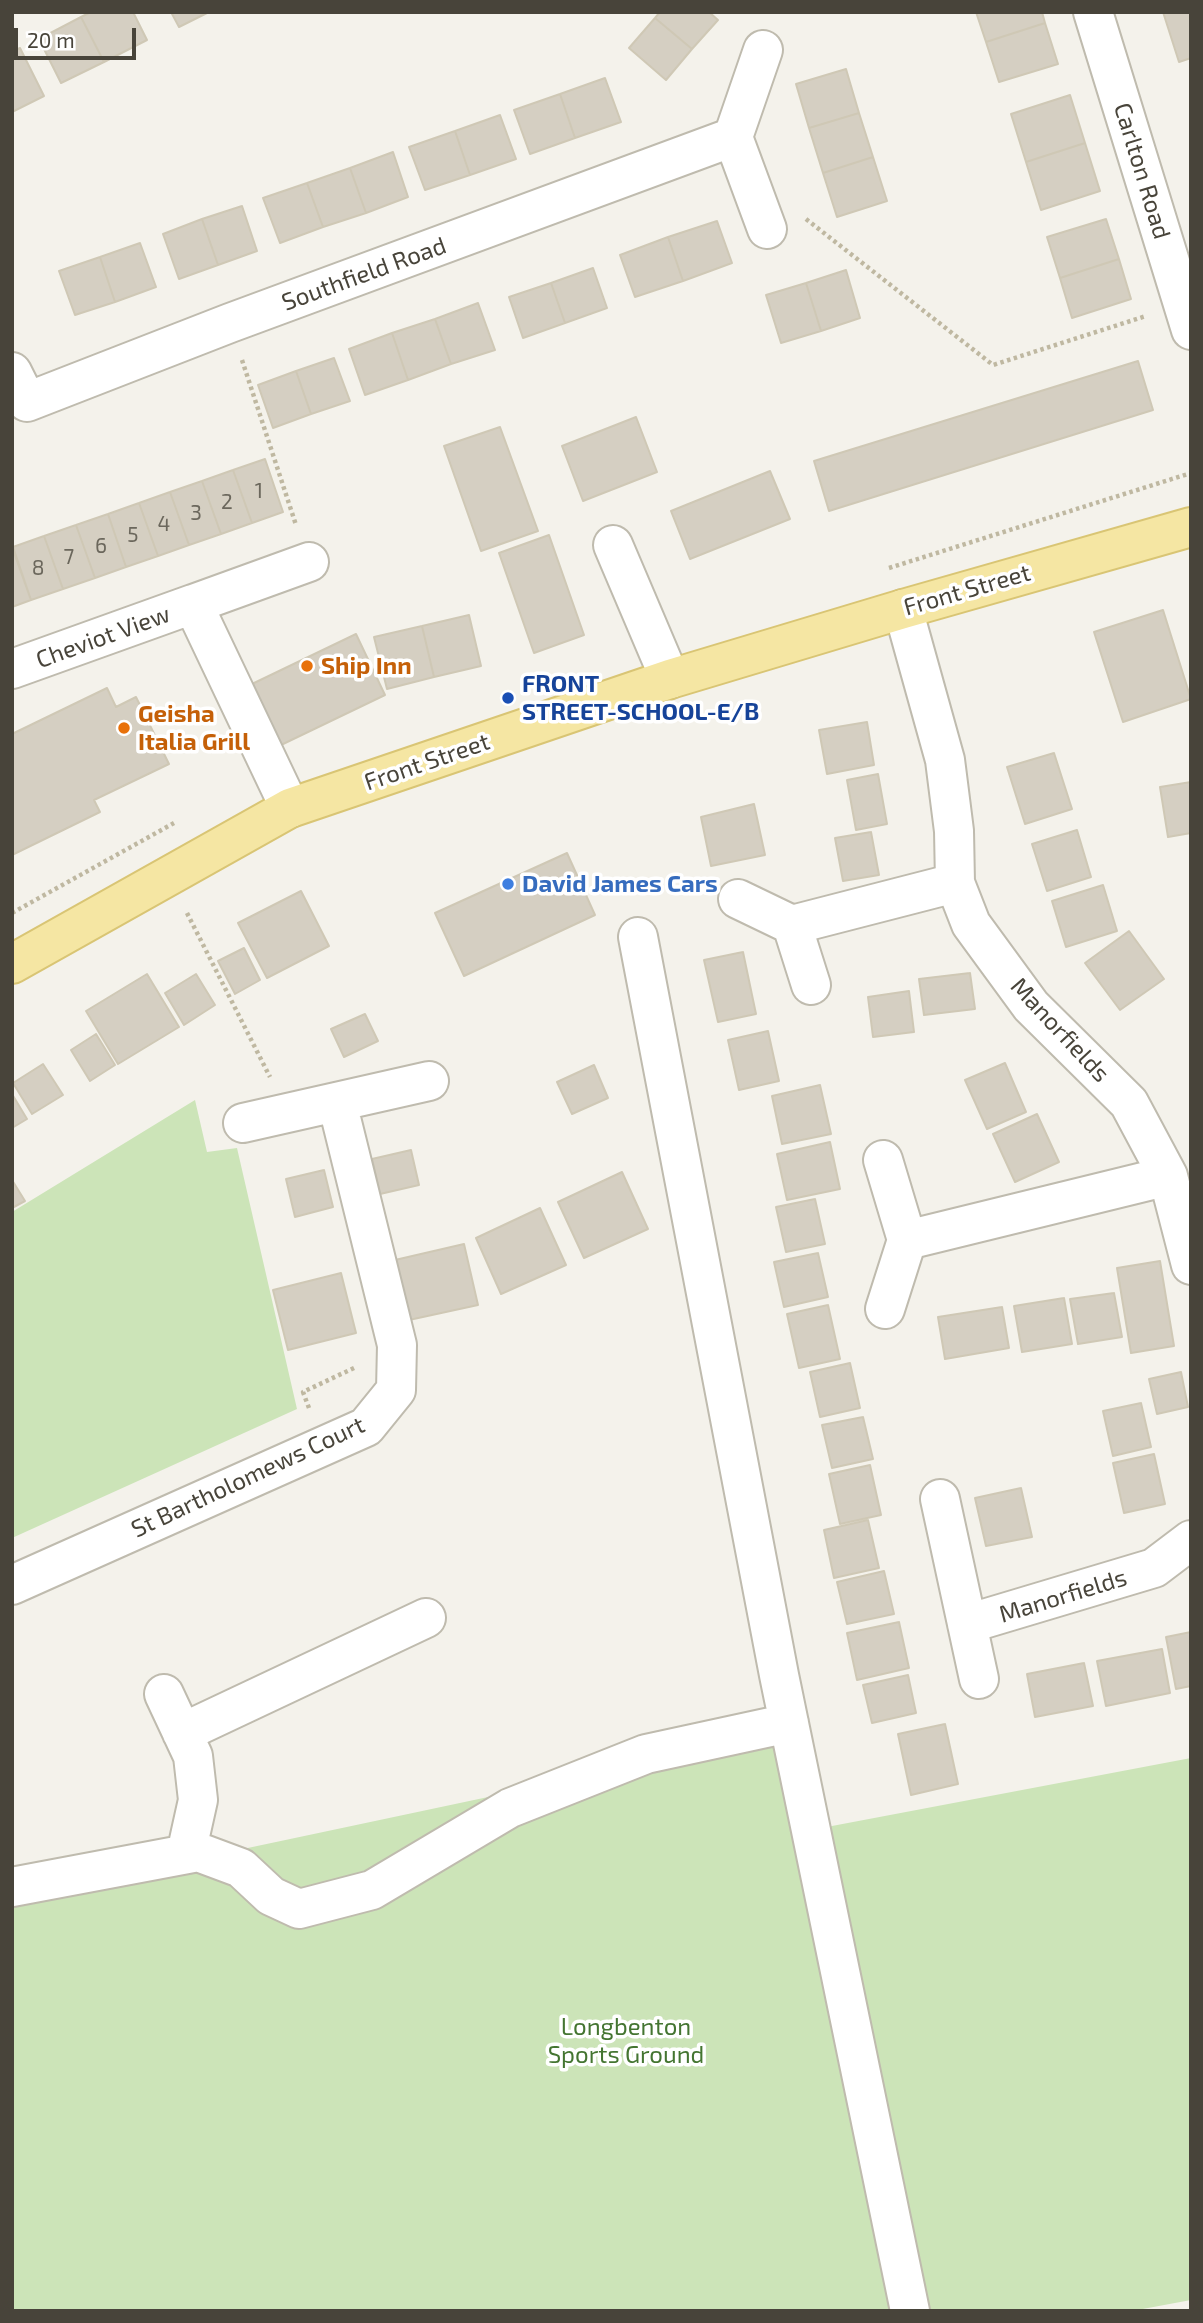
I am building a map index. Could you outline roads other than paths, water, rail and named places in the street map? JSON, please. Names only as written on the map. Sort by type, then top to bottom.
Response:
[{"type":"main road","name":"Front Street","points":[[12,964],[290,808],[670,679],[1191,527]]},
{"type":"street","name":"Carlton Road","points":[[1093,12],[1187,317]]},
{"type":"street","points":[[763,50],[733,137],[767,229]]},
{"type":"street","name":"Southfield Road","points":[[12,372],[27,402],[230,323],[733,137]]},
{"type":"street","points":[[612,545],[670,679]]},
{"type":"street","name":"Cheviot View","points":[[12,669],[309,562]]},
{"type":"street","name":"Cheviot View","points":[[193,604],[290,808]]},
{"type":"street","name":"Manorfields","points":[[903,609],[945,760],[954,831],[956,883],[971,924],[1031,1006],[1129,1103],[1168,1176],[1191,1265]]},
{"type":"street","points":[[738,899],[792,925],[956,883]]},
{"type":"street","points":[[792,925],[811,985]]},
{"type":"street","points":[[638,937],[789,1723],[910,2311]]},
{"type":"street","points":[[243,1123],[429,1081]]},
{"type":"street","name":"St Bartholomews Court","points":[[12,1585],[366,1426],[397,1390],[397,1345],[337,1102]]},
{"type":"street","points":[[883,1160],[906,1240],[885,1309]]},
{"type":"street","points":[[906,1240],[1168,1176]]},
{"type":"street","name":"Manorfields","points":[[940,1499],[979,1679]]},
{"type":"street","name":"Manorfields","points":[[967,1624],[1154,1568],[1191,1540]]},
{"type":"street","points":[[182,1732],[426,1618]]},
{"type":"street","points":[[164,1694],[193,1756],[198,1800],[186,1854]]},
{"type":"street","points":[[12,1887],[198,1852],[241,1868],[271,1896],[299,1909],[372,1890],[510,1808],[646,1754],[789,1723]]},
{"type":"place","name":"Ship Inn","points":[[307,666]]},
{"type":"place","name":"FRONT STREET-SCHOOL-E/B","points":[[508,698]]},
{"type":"place","name":"Geisha Italia Grill","points":[[124,728]]},
{"type":"place","name":"David James Cars","points":[[508,884]]},
{"type":"park label","name":"Longbenton Sports Ground","points":[[626,2041]]}]
